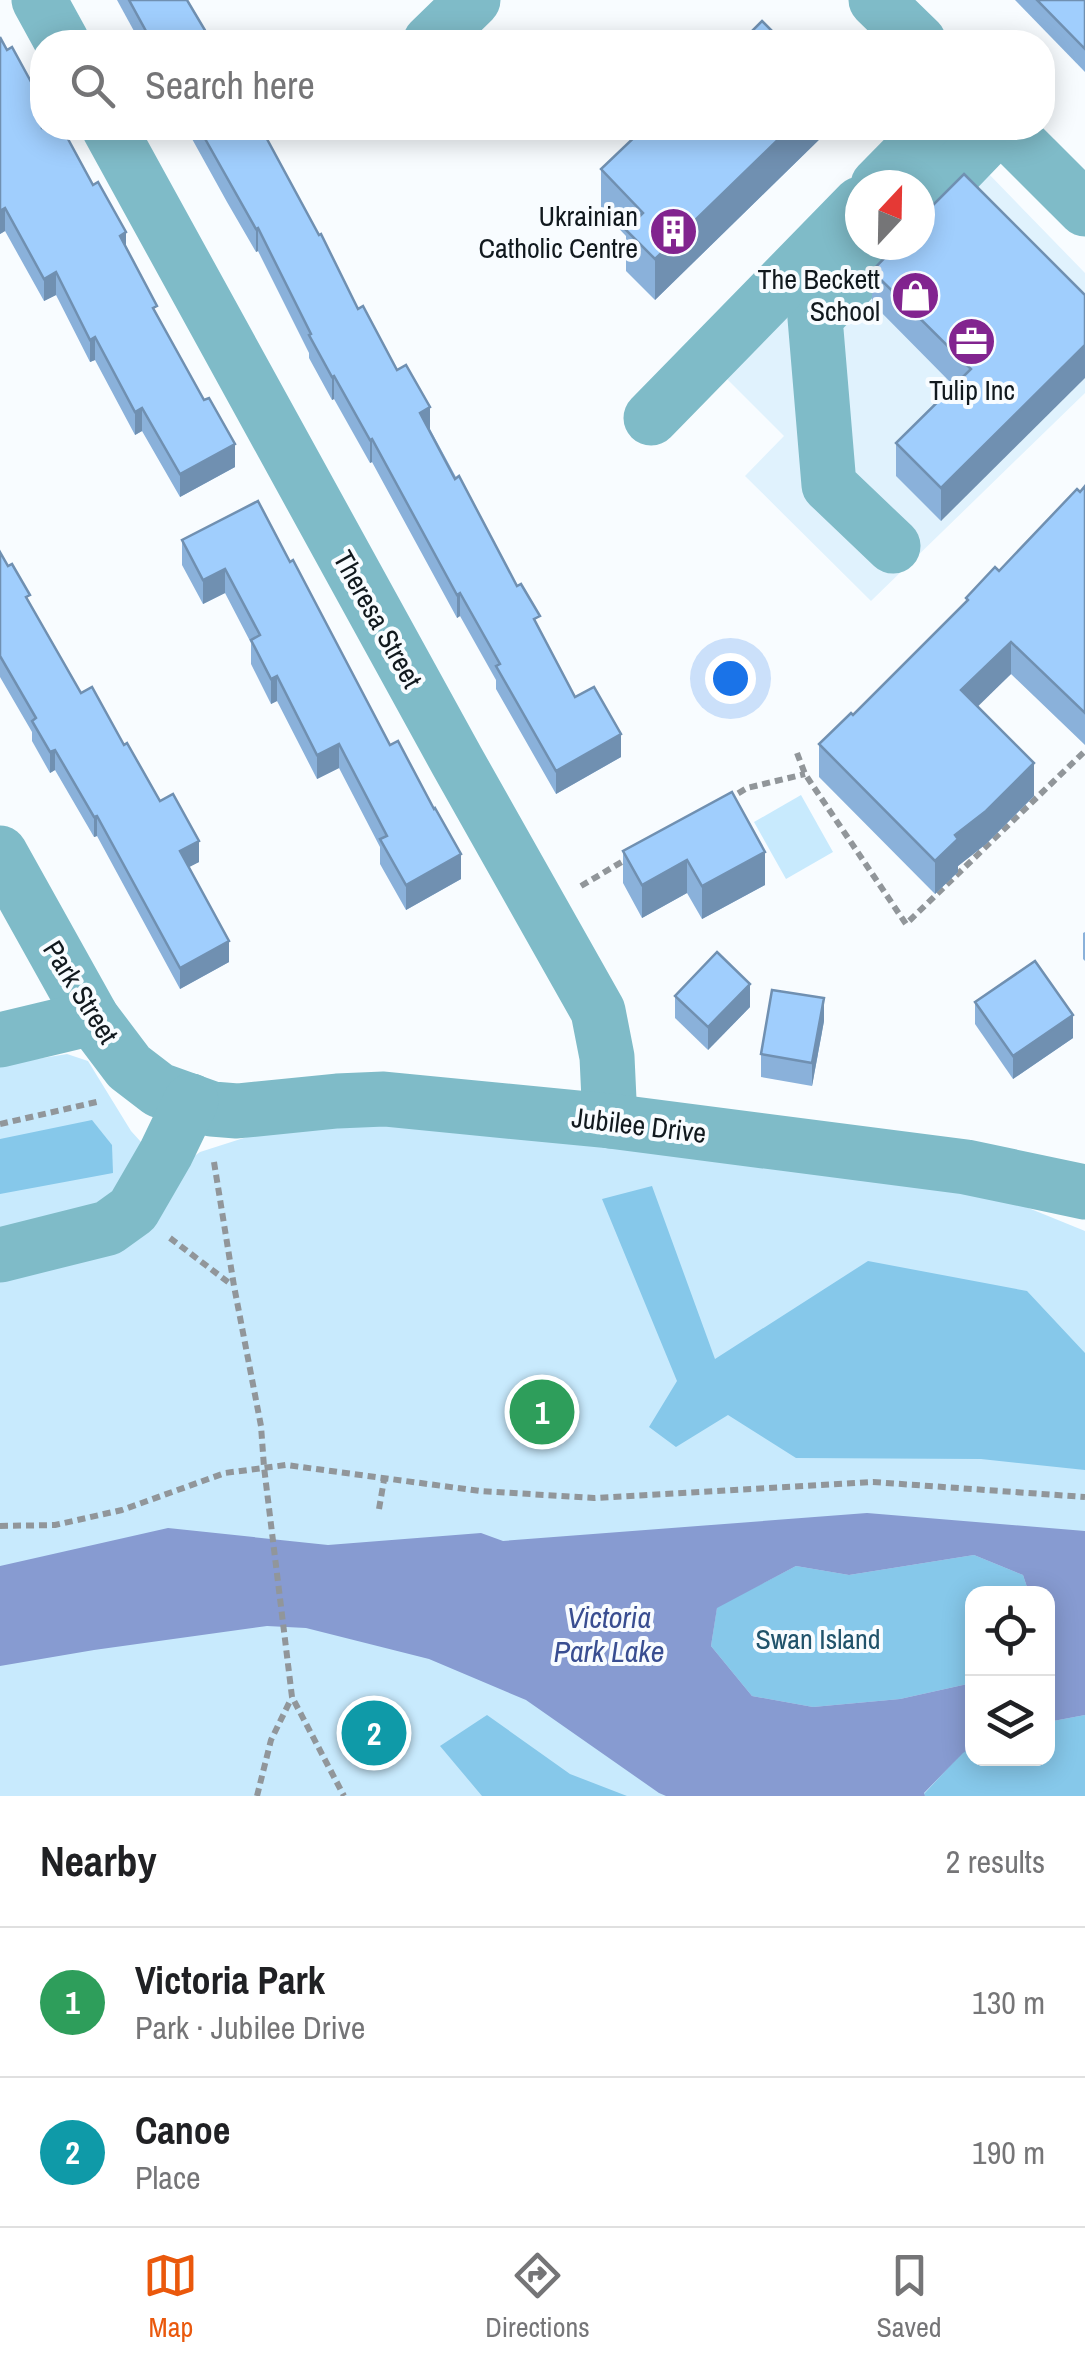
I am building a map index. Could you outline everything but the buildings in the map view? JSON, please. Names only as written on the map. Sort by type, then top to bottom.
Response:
[{"type":"street","points":[[39,0],[55,30]]},
{"type":"street","points":[[442,30],[472,0]]},
{"type":"street","points":[[876,0],[907,30]]},
{"type":"street","name":"Theresa Street","points":[[116,140],[456,761],[598,1011],[607,1057],[610,1121]]},
{"type":"street","points":[[893,170],[922,140]]},
{"type":"street","points":[[935,193],[989,140]]},
{"type":"street","points":[[1013,140],[1085,209]]},
{"type":"street","points":[[651,418],[845,219]]},
{"type":"street","points":[[871,260],[815,318],[829,485],[893,546]]},
{"type":"street","name":"Park Street","points":[[0,853],[92,1018],[129,1067],[160,1090],[191,1101]]},
{"type":"street","points":[[0,1040],[92,1018]]},
{"type":"street","name":"Jubilee Drive","points":[[191,1101],[237,1111],[384,1099],[610,1121],[966,1167],[1083,1188]]},
{"type":"street","points":[[0,1255],[108,1228],[133,1210],[191,1101]]},
{"type":"path","points":[[797,753],[805,774],[906,924],[1085,751]]},
{"type":"path","points":[[715,807],[748,788],[805,774]]},
{"type":"path","points":[[541,909],[634,854]]},
{"type":"path","points":[[0,1124],[109,1099]]},
{"type":"path","points":[[213,1155],[262,1426],[292,1697],[344,1796]]},
{"type":"path","points":[[133,1210],[234,1286]]},
{"type":"path","points":[[0,1526],[55,1525],[122,1510],[224,1474],[286,1465],[480,1492],[594,1498],[874,1482],[1085,1497]]},
{"type":"path","points":[[379,1509],[384,1480]]},
{"type":"path","points":[[257,1796],[270,1740],[292,1697]]},
{"type":"shaded area","points":[[952,140],[1085,273],[1085,393],[871,601],[745,476],[784,436],[719,371],[845,258],[935,260],[935,196]]},
{"type":"green space","points":[[801,795],[833,852],[786,879],[754,822]]},
{"type":"green space","points":[[67,1054],[88,1061],[141,1142],[185,1163],[200,1152],[250,1136],[377,1124],[919,1178],[1021,1205],[1085,1231],[1085,1796],[0,1796],[0,1065]]},
{"type":"green space","points":[[92,1120],[112,1145],[113,1173],[0,1194],[0,1139]]},
{"type":"green space","points":[[652,1186],[715,1359],[868,1261],[1027,1291],[1085,1353],[1085,1470],[981,1459],[796,1458],[728,1415],[676,1447],[649,1427],[677,1381],[602,1199]]},
{"type":"green space","name":"Swan Island","points":[[974,1555],[1023,1575],[1027,1586],[965,1586],[965,1685],[900,1699],[813,1707],[752,1696],[711,1646],[717,1607],[796,1566],[849,1575]]},
{"type":"green space","points":[[487,1715],[570,1774],[627,1796],[482,1796],[440,1746]]},
{"type":"green space","points":[[1085,1715],[1085,1796],[925,1796],[965,1751],[965,1766],[1055,1766],[1055,1721]]},
{"type":"water","name":"Victoria Park Lake","points":[[867,1513],[1085,1531],[1085,1715],[1055,1721],[1055,1586],[1027,1586],[1023,1575],[974,1555],[849,1575],[796,1566],[717,1608],[711,1646],[752,1696],[813,1707],[900,1699],[965,1685],[965,1752],[925,1796],[666,1796],[526,1700],[429,1659],[306,1628],[267,1626],[0,1666],[0,1566],[168,1528],[328,1545],[481,1533],[503,1541]]},
{"type":"place","name":"Ukrainian Catholic Centre","points":[[673,232]]},
{"type":"place","name":"The Beckett School","points":[[915,295]]},
{"type":"place","name":"Tulip Inc","points":[[972,342]]},
{"type":"place","name":"Victoria Park","points":[[542,1412]]},
{"type":"place","name":"Canoe","points":[[374,1733]]}]
